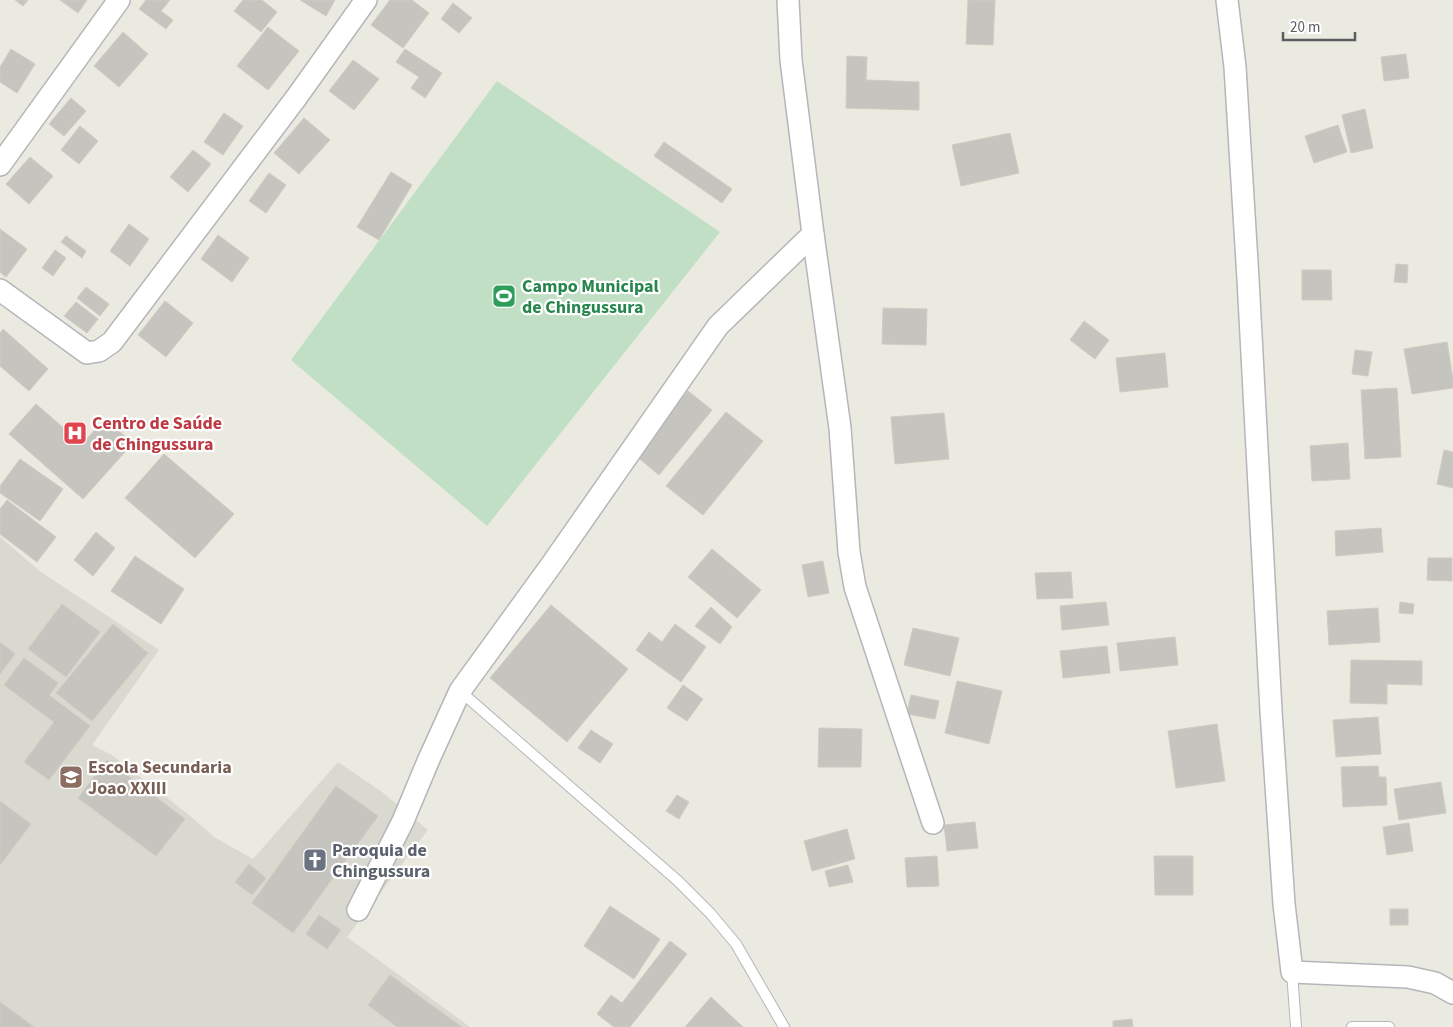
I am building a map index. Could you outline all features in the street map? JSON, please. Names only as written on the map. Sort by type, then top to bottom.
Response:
[{"type":"street","points":[[0,165],[119,0]]},
{"type":"street","points":[[0,290],[87,353],[99,351],[112,342],[296,98],[366,0]]},
{"type":"street","points":[[788,0],[791,60],[840,428],[849,552],[855,587],[933,823]]},
{"type":"street","points":[[1227,0],[1235,67],[1272,731],[1284,904],[1292,972],[1408,977],[1436,983],[1453,993]]},
{"type":"street","points":[[358,910],[404,821],[429,759],[460,691],[552,564],[718,326],[813,234]]},
{"type":"lane","points":[[460,691],[671,874],[697,900],[736,944],[784,1027]]},
{"type":"lane","points":[[1292,972],[1296,1027]]},
{"type":"lane","points":[[1352,1027],[1389,1027]]},
{"type":"shaded area","name":"Escola Secundaria Joao XXIII","points":[[0,537],[41,572],[159,650],[92,745],[112,755],[188,814],[214,837],[253,859],[338,762],[382,792],[428,830],[347,937],[470,1027],[0,1027]]},
{"type":"green space","name":"Campo Municipal de Chingussura","points":[[497,81],[720,232],[487,526],[291,360]]},
{"type":"building","points":[[15,0],[28,0],[23,6]]},
{"type":"building","points":[[60,0],[87,0],[78,13]]},
{"type":"building","points":[[146,0],[170,0],[161,11],[173,20],[166,29],[139,9]]},
{"type":"building","points":[[243,0],[262,0],[277,12],[261,32],[234,11]]},
{"type":"building","points":[[300,0],[335,0],[326,16]]},
{"type":"building","points":[[390,0],[412,0],[429,13],[403,48],[371,25]]},
{"type":"building","points":[[968,0],[995,0],[993,45],[966,44]]},
{"type":"building","points":[[453,3],[472,18],[459,33],[441,19]]},
{"type":"building","points":[[268,27],[299,51],[268,90],[237,66]]},
{"type":"building","points":[[123,32],[148,54],[119,87],[94,66]]},
{"type":"building","points":[[11,49],[35,64],[17,93],[0,82],[0,67]]},
{"type":"building","points":[[405,49],[442,73],[425,98],[411,88],[419,77],[396,62]]},
{"type":"building","points":[[1406,54],[1409,78],[1384,81],[1381,57]]},
{"type":"building","points":[[847,56],[867,57],[866,80],[919,82],[919,110],[846,108]]},
{"type":"building","points":[[353,60],[379,79],[354,110],[329,91]]},
{"type":"building","points":[[71,98],[86,111],[64,136],[49,124]]},
{"type":"building","points":[[1365,109],[1373,148],[1351,153],[1342,115]]},
{"type":"building","points":[[224,113],[243,126],[223,155],[204,142]]},
{"type":"building","points":[[304,118],[330,140],[299,174],[274,153]]},
{"type":"building","points":[[1338,125],[1347,152],[1314,163],[1305,136]]},
{"type":"building","points":[[80,126],[98,141],[79,164],[61,150]]},
{"type":"building","points":[[1010,133],[1019,173],[961,186],[952,145]]},
{"type":"building","points":[[664,142],[732,189],[722,203],[654,156]]},
{"type":"building","points":[[193,150],[211,164],[188,192],[170,177]]},
{"type":"building","points":[[30,157],[53,176],[29,204],[6,184]]},
{"type":"building","points":[[391,172],[412,185],[379,240],[357,227]]},
{"type":"building","points":[[269,173],[286,185],[266,213],[249,201]]},
{"type":"building","points":[[129,224],[149,239],[130,266],[110,251]]},
{"type":"building","points":[[0,229],[27,249],[6,277],[0,272]]},
{"type":"building","points":[[218,235],[249,258],[232,282],[201,259]]},
{"type":"building","points":[[66,236],[86,251],[82,258],[61,242]]},
{"type":"building","points":[[55,250],[66,258],[53,276],[42,268]]},
{"type":"building","points":[[1396,264],[1408,265],[1407,283],[1394,282]]},
{"type":"building","points":[[1302,270],[1331,270],[1332,300],[1302,300]]},
{"type":"building","points":[[86,287],[109,304],[100,316],[77,298]]},
{"type":"building","points":[[165,301],[193,323],[166,357],[138,335]]},
{"type":"building","points":[[76,302],[98,319],[87,333],[64,316]]},
{"type":"building","points":[[883,308],[927,309],[926,345],[882,344]]},
{"type":"building","points":[[1084,321],[1109,340],[1095,359],[1070,340]]},
{"type":"building","points":[[3,329],[48,369],[29,391],[0,366],[0,333]]},
{"type":"building","points":[[1447,342],[1453,388],[1412,394],[1404,349]]},
{"type":"building","points":[[1355,350],[1372,352],[1368,376],[1352,374]]},
{"type":"building","points":[[1165,353],[1168,387],[1120,392],[1116,358]]},
{"type":"building","points":[[1397,388],[1401,457],[1365,459],[1361,390]]},
{"type":"building","points":[[688,391],[712,410],[659,475],[635,455]]},
{"type":"building","points":[[36,404],[82,444],[105,419],[133,443],[83,499],[9,434]]},
{"type":"building","points":[[726,412],[763,441],[703,515],[666,486]]},
{"type":"building","points":[[944,413],[949,459],[895,464],[891,417]]},
{"type":"building","points":[[1348,443],[1350,479],[1312,481],[1310,446]]},
{"type":"building","points":[[1444,450],[1453,452],[1453,488],[1437,484]]},
{"type":"building","points":[[164,454],[234,514],[195,558],[125,498]]},
{"type":"building","points":[[20,459],[63,489],[40,521],[0,493],[0,486]]},
{"type":"building","points":[[7,500],[56,537],[37,562],[0,534],[0,509]]},
{"type":"building","points":[[1381,528],[1383,552],[1336,556],[1335,531]]},
{"type":"building","points":[[96,532],[115,548],[93,576],[74,560]]},
{"type":"building","points":[[712,549],[761,590],[737,618],[688,577]]},
{"type":"building","points":[[135,556],[184,589],[161,624],[111,591]]},
{"type":"building","points":[[1428,558],[1452,558],[1452,581],[1427,580]]},
{"type":"building","points":[[823,561],[829,593],[808,597],[802,565]]},
{"type":"building","points":[[1071,572],[1073,598],[1037,599],[1035,573]]},
{"type":"building","points":[[1106,602],[1109,625],[1062,630],[1060,606]]},
{"type":"building","points":[[1400,602],[1414,604],[1413,614],[1399,613]]},
{"type":"building","points":[[62,604],[100,632],[66,677],[28,649]]},
{"type":"building","points":[[551,605],[628,669],[567,742],[490,678]]},
{"type":"building","points":[[711,607],[732,627],[720,644],[695,626]]},
{"type":"building","points":[[1378,608],[1380,642],[1329,645],[1327,611]]},
{"type":"building","points":[[113,624],[148,653],[92,721],[56,693]]},
{"type":"building","points":[[675,624],[706,647],[681,682],[636,650],[649,632],[662,642]]},
{"type":"building","points":[[913,628],[959,638],[950,676],[904,665]]},
{"type":"building","points":[[1175,637],[1178,665],[1120,671],[1117,643]]},
{"type":"building","points":[[0,642],[15,654],[0,674]]},
{"type":"building","points":[[1107,646],[1110,673],[1063,678],[1060,651]]},
{"type":"building","points":[[24,658],[58,683],[49,695],[90,726],[49,780],[24,762],[54,722],[4,685]]},
{"type":"building","points":[[1351,660],[1422,661],[1422,685],[1387,684],[1387,704],[1350,703]]},
{"type":"building","points":[[957,681],[1002,691],[989,744],[945,733]]},
{"type":"building","points":[[683,685],[703,699],[687,721],[667,708]]},
{"type":"building","points":[[911,695],[939,701],[935,719],[907,714]]},
{"type":"building","points":[[1378,717],[1381,754],[1336,757],[1333,720]]},
{"type":"building","points":[[1217,724],[1225,781],[1176,788],[1168,731]]},
{"type":"building","points":[[819,728],[862,729],[861,767],[818,767]]},
{"type":"building","points":[[591,730],[613,744],[600,763],[578,748]]},
{"type":"building","points":[[107,760],[185,819],[156,856],[78,798]]},
{"type":"building","points":[[1378,766],[1379,777],[1386,777],[1387,805],[1343,807],[1341,767]]},
{"type":"building","points":[[1441,782],[1446,813],[1399,820],[1394,789]]},
{"type":"building","name":"Paroquia de Chingussura","points":[[336,786],[378,816],[293,933],[252,903]]},
{"type":"building","points":[[677,795],[689,802],[679,819],[666,811]]},
{"type":"building","points":[[0,801],[31,824],[0,865]]},
{"type":"building","points":[[975,822],[978,848],[947,851],[944,825]]},
{"type":"building","points":[[1409,823],[1413,851],[1387,855],[1383,827]]},
{"type":"building","points":[[847,829],[855,859],[812,871],[804,841]]},
{"type":"building","points":[[937,856],[939,886],[907,887],[905,858]]},
{"type":"building","points":[[1154,856],[1193,856],[1193,895],[1155,895]]},
{"type":"building","points":[[249,864],[266,878],[252,895],[235,882]]},
{"type":"building","points":[[848,865],[853,882],[829,887],[825,871]]},
{"type":"building","points":[[610,906],[660,939],[634,979],[584,946]]},
{"type":"building","points":[[1390,909],[1408,909],[1408,925],[1390,925]]},
{"type":"building","points":[[319,915],[341,930],[327,949],[306,934]]},
{"type":"building","points":[[670,941],[687,954],[630,1027],[614,1027],[597,1014],[611,995],[622,1003]]},
{"type":"building","points":[[390,975],[462,1027],[397,1027],[368,1005]]},
{"type":"building","points":[[711,997],[743,1027],[685,1027]]},
{"type":"building","points":[[0,1002],[34,1027],[0,1027]]},
{"type":"building","points":[[1132,1019],[1133,1027],[1113,1027],[1113,1021]]},
{"type":"place","name":"Campo Municipal de Chingussura","points":[[504,296]]},
{"type":"place","name":"Centro de Saúde de Chingussura","points":[[75,433]]},
{"type":"place","name":"Escola Secundaria Joao XXIII","points":[[71,777]]},
{"type":"place","name":"Paroquia de Chingussura","points":[[315,860]]}]
